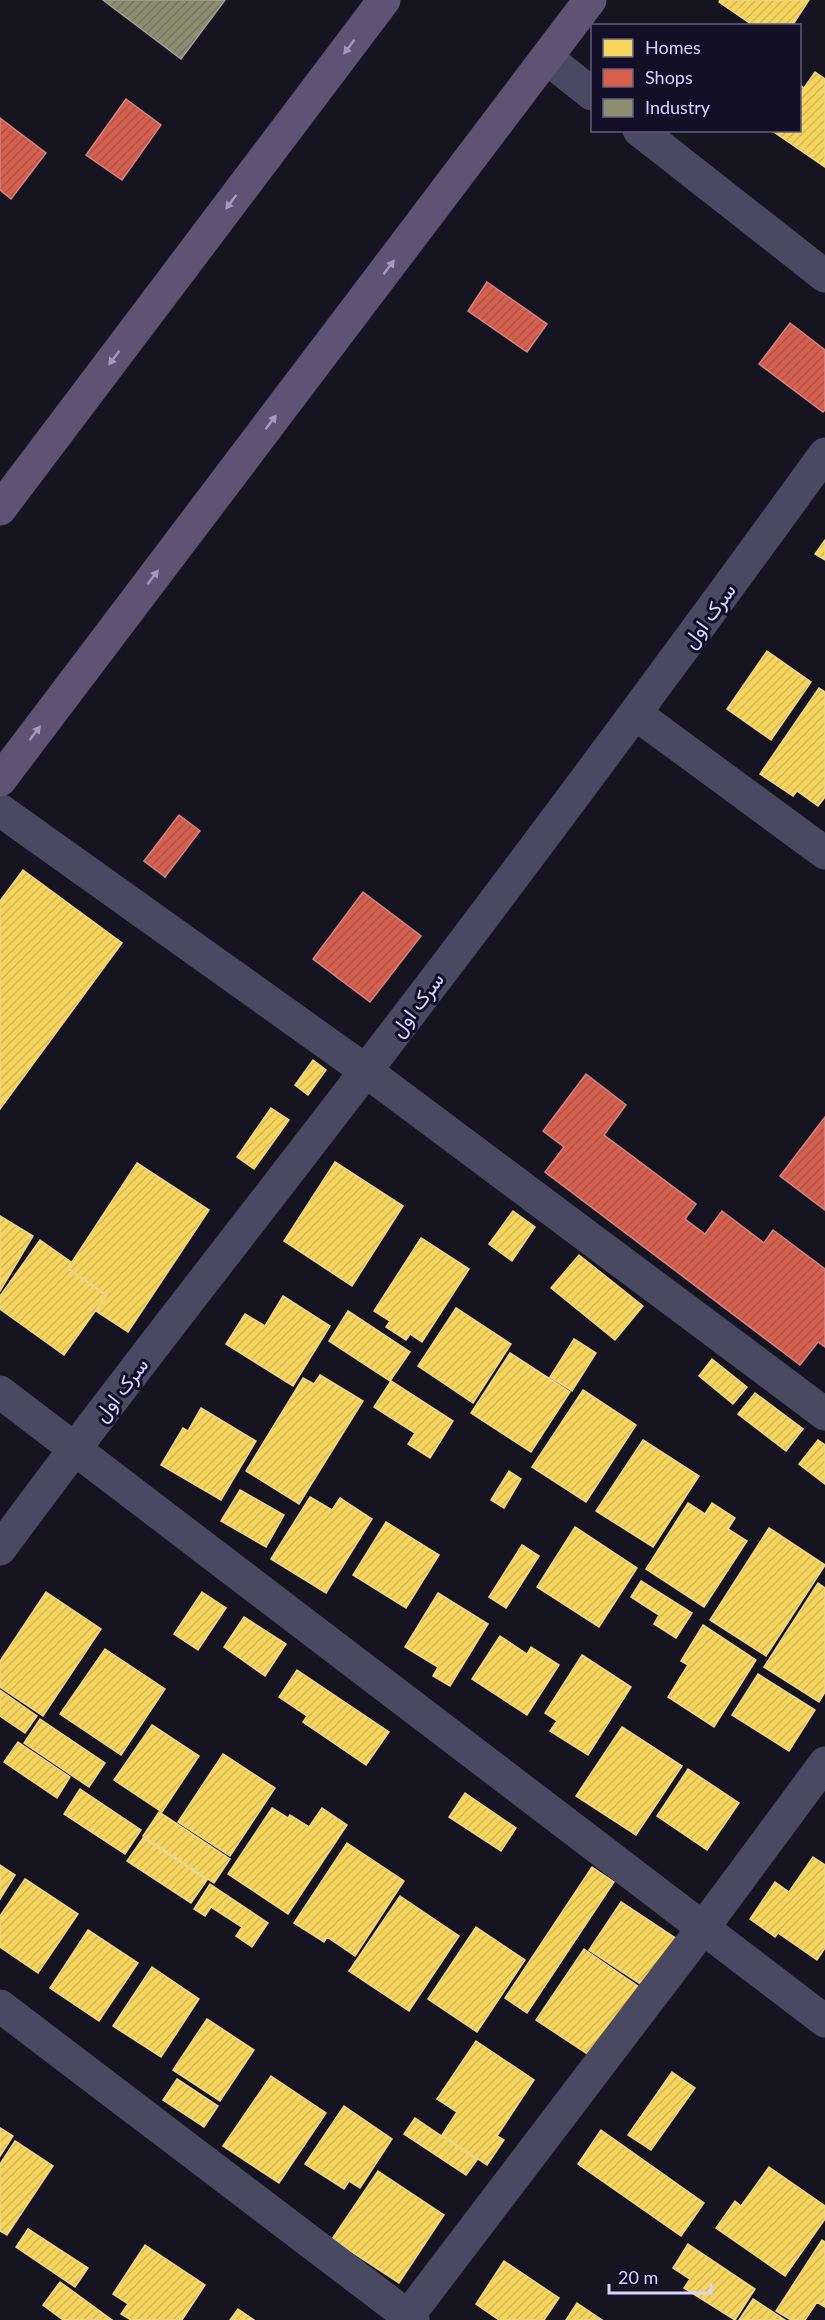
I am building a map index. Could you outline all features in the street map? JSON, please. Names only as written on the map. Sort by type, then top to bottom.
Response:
[{"type":"main road","points":[[0,510],[384,0]]},
{"type":"main road","points":[[0,780],[590,0]]},
{"type":"street","points":[[547,58],[591,93]]},
{"type":"street","points":[[642,132],[825,276]]},
{"type":"street","name":"سرک‌ اول","points":[[0,1549],[74,1448],[366,1071],[636,714],[825,454]]},
{"type":"street","points":[[636,714],[825,853]]},
{"type":"street","points":[[0,810],[366,1071],[825,1414]]},
{"type":"street","points":[[0,1392],[825,2021]]},
{"type":"street","points":[[0,2006],[409,2319],[825,1763]]},
{"type":"building: Homes","points":[[720,0],[809,0],[793,24],[751,24],[719,2]]},
{"type":"building: Homes","points":[[815,72],[825,79],[825,167],[774,132],[801,132],[801,86],[804,88]]},
{"type":"building: Homes","points":[[825,540],[825,560],[815,554]]},
{"type":"building: Homes","points":[[767,651],[811,682],[771,740],[727,709]]},
{"type":"building: Homes","points":[[819,688],[825,692],[825,797],[818,806],[797,791],[793,796],[760,774]]},
{"type":"building: Homes","points":[[23,870],[122,943],[0,1109],[0,901]]},
{"type":"building: Homes","points":[[313,1060],[326,1070],[308,1095],[295,1085]]},
{"type":"building: Homes","points":[[271,1108],[289,1120],[254,1169],[237,1157]]},
{"type":"building: Homes","points":[[335,1162],[403,1206],[352,1286],[284,1241]]},
{"type":"building: Homes","points":[[137,1163],[209,1210],[128,1332],[96,1311],[107,1295],[68,1268]]},
{"type":"building: Homes","points":[[513,1211],[535,1227],[512,1261],[489,1244]]},
{"type":"building: Homes","points":[[0,1216],[33,1236],[0,1291]]},
{"type":"building: Homes","points":[[421,1238],[469,1269],[422,1342],[410,1334],[406,1340],[386,1327],[390,1321],[374,1311]]},
{"type":"building: Homes","points":[[40,1240],[71,1262],[67,1268],[106,1296],[64,1355],[0,1309],[0,1296]]},
{"type":"building: Homes","points":[[579,1255],[643,1306],[615,1340],[551,1288]]},
{"type":"building: Homes","points":[[283,1296],[330,1326],[293,1386],[226,1344],[245,1314],[265,1326]]},
{"type":"building: Homes","points":[[456,1308],[511,1344],[473,1403],[418,1366]]},
{"type":"building: Homes","points":[[348,1311],[410,1352],[390,1381],[329,1341]]},
{"type":"building: Homes","points":[[574,1339],[596,1353],[572,1391],[550,1377]]},
{"type":"building: Homes","points":[[510,1353],[570,1392],[531,1452],[471,1413]]},
{"type":"building: Homes","points":[[712,1359],[747,1387],[733,1404],[699,1376]]},
{"type":"building: Homes","points":[[320,1375],[363,1401],[299,1504],[246,1471],[303,1378],[314,1384]]},
{"type":"building: Homes","points":[[391,1381],[453,1421],[430,1458],[408,1444],[415,1433],[374,1407]]},
{"type":"building: Homes","points":[[583,1390],[636,1425],[586,1502],[532,1467]]},
{"type":"building: Homes","points":[[755,1393],[803,1429],[786,1451],[738,1414]]},
{"type":"building: Homes","points":[[201,1408],[256,1441],[221,1500],[161,1465],[183,1428],[188,1431]]},
{"type":"building: Homes","points":[[643,1440],[699,1476],[653,1547],[596,1511]]},
{"type":"building: Homes","points":[[818,1440],[825,1445],[825,1484],[799,1464]]},
{"type":"building: Homes","points":[[509,1471],[521,1479],[504,1508],[491,1500]]},
{"type":"building: Homes","points":[[240,1490],[284,1515],[266,1547],[221,1521]]},
{"type":"building: Homes","points":[[310,1497],[332,1510],[340,1498],[372,1519],[326,1593],[271,1559]]},
{"type":"building: Homes","points":[[688,1503],[705,1514],[712,1503],[735,1518],[728,1529],[747,1541],[704,1607],[646,1569]]},
{"type":"building: Homes","points":[[386,1522],[439,1555],[406,1608],[353,1575]]},
{"type":"building: Homes","points":[[575,1527],[637,1568],[599,1627],[537,1587]]},
{"type":"building: Homes","points":[[769,1528],[825,1565],[766,1656],[710,1620]]},
{"type":"building: Homes","points":[[522,1545],[539,1556],[506,1608],[489,1597]]},
{"type":"building: Homes","points":[[641,1581],[692,1613],[676,1638],[654,1624],[659,1615],[631,1597]]},
{"type":"building: Homes","points":[[818,1583],[825,1588],[825,1692],[819,1702],[764,1667]]},
{"type":"building: Homes","points":[[46,1592],[101,1629],[43,1716],[0,1687],[0,1661]]},
{"type":"building: Homes","points":[[202,1592],[226,1608],[198,1650],[174,1634]]},
{"type":"building: Homes","points":[[438,1593],[488,1624],[450,1686],[433,1676],[438,1667],[405,1647]]},
{"type":"building: Homes","points":[[244,1617],[286,1644],[265,1676],[224,1647]]},
{"type":"building: Homes","points":[[703,1625],[756,1660],[714,1727],[668,1697],[688,1665],[681,1661]]},
{"type":"building: Homes","points":[[500,1636],[527,1654],[531,1647],[559,1665],[527,1715],[472,1679]]},
{"type":"building: Homes","points":[[105,1649],[165,1689],[121,1755],[60,1714]]},
{"type":"building: Homes","points":[[582,1655],[631,1687],[588,1755],[550,1731],[557,1721],[545,1713]]},
{"type":"building: Homes","points":[[297,1670],[389,1732],[366,1765],[303,1722],[307,1716],[279,1697]]},
{"type":"building: Homes","points":[[758,1674],[815,1710],[789,1751],[732,1715]]},
{"type":"building: Homes","points":[[0,1690],[37,1716],[25,1733],[0,1716]]},
{"type":"building: Homes","points":[[40,1719],[105,1763],[89,1787],[24,1743]]},
{"type":"building: Homes","points":[[152,1725],[199,1756],[162,1812],[114,1780]]},
{"type":"building: Homes","points":[[622,1727],[682,1766],[636,1835],[576,1796]]},
{"type":"building: Homes","points":[[18,1742],[70,1777],[57,1798],[4,1762]]},
{"type":"building: Homes","points":[[223,1754],[275,1788],[230,1856],[178,1822]]},
{"type":"building: Homes","points":[[688,1769],[739,1803],[707,1850],[657,1816]]},
{"type":"building: Homes","points":[[80,1789],[141,1830],[125,1854],[64,1814]]},
{"type":"building: Homes","points":[[465,1793],[516,1828],[501,1851],[449,1817]]},
{"type":"building: Homes","points":[[272,1808],[288,1818],[290,1815],[309,1827],[322,1808],[347,1825],[288,1914],[228,1874]]},
{"type":"building: Homes","points":[[159,1812],[230,1859],[214,1883],[143,1836]]},
{"type":"building: Homes","points":[[143,1838],[207,1880],[191,1903],[127,1861]]},
{"type":"building: Homes","points":[[347,1843],[404,1881],[355,1956],[327,1937],[324,1942],[294,1923]]},
{"type":"building: Homes","points":[[813,1857],[825,1865],[825,1948],[817,1960],[778,1933],[775,1937],[750,1919],[775,1882],[789,1892]]},
{"type":"building: Homes","points":[[0,1865],[15,1875],[0,1899]]},
{"type":"building: Homes","points":[[592,1867],[614,1882],[527,2013],[505,1998]]},
{"type":"building: Homes","points":[[25,1879],[78,1914],[38,1973],[0,1947],[0,1916]]},
{"type":"building: Homes","points":[[210,1884],[268,1923],[252,1947],[236,1936],[242,1927],[211,1907],[205,1916],[194,1909]]},
{"type":"building: Homes","points":[[400,1896],[459,1936],[409,2011],[349,1971]]},
{"type":"building: Homes","points":[[621,1902],[683,1943],[651,1991],[589,1950]]},
{"type":"building: Homes","points":[[476,1927],[525,1960],[477,2032],[428,1999]]},
{"type":"building: Homes","points":[[88,1930],[138,1963],[99,2021],[50,1988]]},
{"type":"building: Homes","points":[[584,1949],[645,1991],[598,2061],[536,2020]]},
{"type":"building: Homes","points":[[152,1967],[199,1999],[161,2057],[113,2026]]},
{"type":"building: Homes","points":[[207,2019],[254,2050],[220,2101],[173,2070]]},
{"type":"building: Homes","points":[[476,2041],[534,2080],[497,2136],[504,2140],[487,2165],[442,2135],[457,2112],[437,2099]]},
{"type":"building: Homes","points":[[672,2072],[695,2088],[651,2150],[628,2135]]},
{"type":"building: Homes","points":[[271,2076],[326,2113],[279,2183],[223,2146]]},
{"type":"building: Homes","points":[[177,2079],[218,2106],[204,2127],[163,2100]]},
{"type":"building: Homes","points":[[344,2106],[392,2139],[360,2188],[349,2181],[344,2189],[305,2164]]},
{"type":"building: Homes","points":[[415,2118],[477,2160],[466,2175],[404,2134]]},
{"type":"building: Homes","points":[[0,2128],[13,2136],[0,2156]]},
{"type":"building: Homes","points":[[601,2130],[704,2203],[681,2236],[578,2164]]},
{"type":"building: Homes","points":[[15,2141],[53,2166],[7,2235],[0,2231],[0,2164]]},
{"type":"building: Homes","points":[[769,2167],[825,2206],[825,2219],[785,2276],[716,2228],[735,2201],[741,2206]]},
{"type":"building: Homes","points":[[378,2171],[444,2215],[399,2283],[332,2239]]},
{"type":"building: Homes","points":[[28,2229],[88,2268],[75,2287],[16,2247]]},
{"type":"building: Homes","points":[[822,2240],[825,2242],[825,2307],[817,2302],[805,2320],[791,2320],[776,2311]]},
{"type":"building: Homes","points":[[688,2244],[755,2289],[735,2320],[684,2288],[690,2279],[673,2268]]},
{"type":"building: Homes","points":[[145,2245],[205,2285],[182,2320],[131,2320],[121,2314],[128,2304],[113,2294]]},
{"type":"building: Homes","points":[[504,2261],[559,2298],[544,2320],[499,2320],[476,2304]]},
{"type":"building: Homes","points":[[60,2282],[112,2320],[63,2320],[43,2305]]},
{"type":"building: Homes","points":[[753,2299],[785,2320],[739,2320]]},
{"type":"building: Homes","points":[[577,2303],[602,2320],[566,2320]]},
{"type":"building: Homes","points":[[238,2309],[254,2320],[230,2320]]},
{"type":"building: Shops","points":[[126,99],[161,125],[122,180],[86,155]]},
{"type":"building: Shops","points":[[0,118],[46,153],[11,199],[0,190]]},
{"type":"building: Shops","points":[[487,282],[547,324],[527,352],[468,311]]},
{"type":"building: Shops","points":[[790,323],[825,350],[825,410],[823,412],[759,364]]},
{"type":"building: Shops","points":[[179,815],[200,831],[165,877],[144,861]]},
{"type":"building: Shops","points":[[363,892],[421,936],[370,1002],[313,959]]},
{"type":"building: Shops","points":[[586,1074],[626,1105],[604,1135],[696,1204],[685,1219],[705,1234],[722,1211],[764,1243],[773,1230],[825,1269],[825,1347],[818,1342],[800,1365],[545,1172],[564,1147],[543,1131]]},
{"type":"building: Shops","points":[[825,1117],[825,1210],[780,1176]]},
{"type":"building: Industry","points":[[103,0],[225,0],[181,59]]}]
